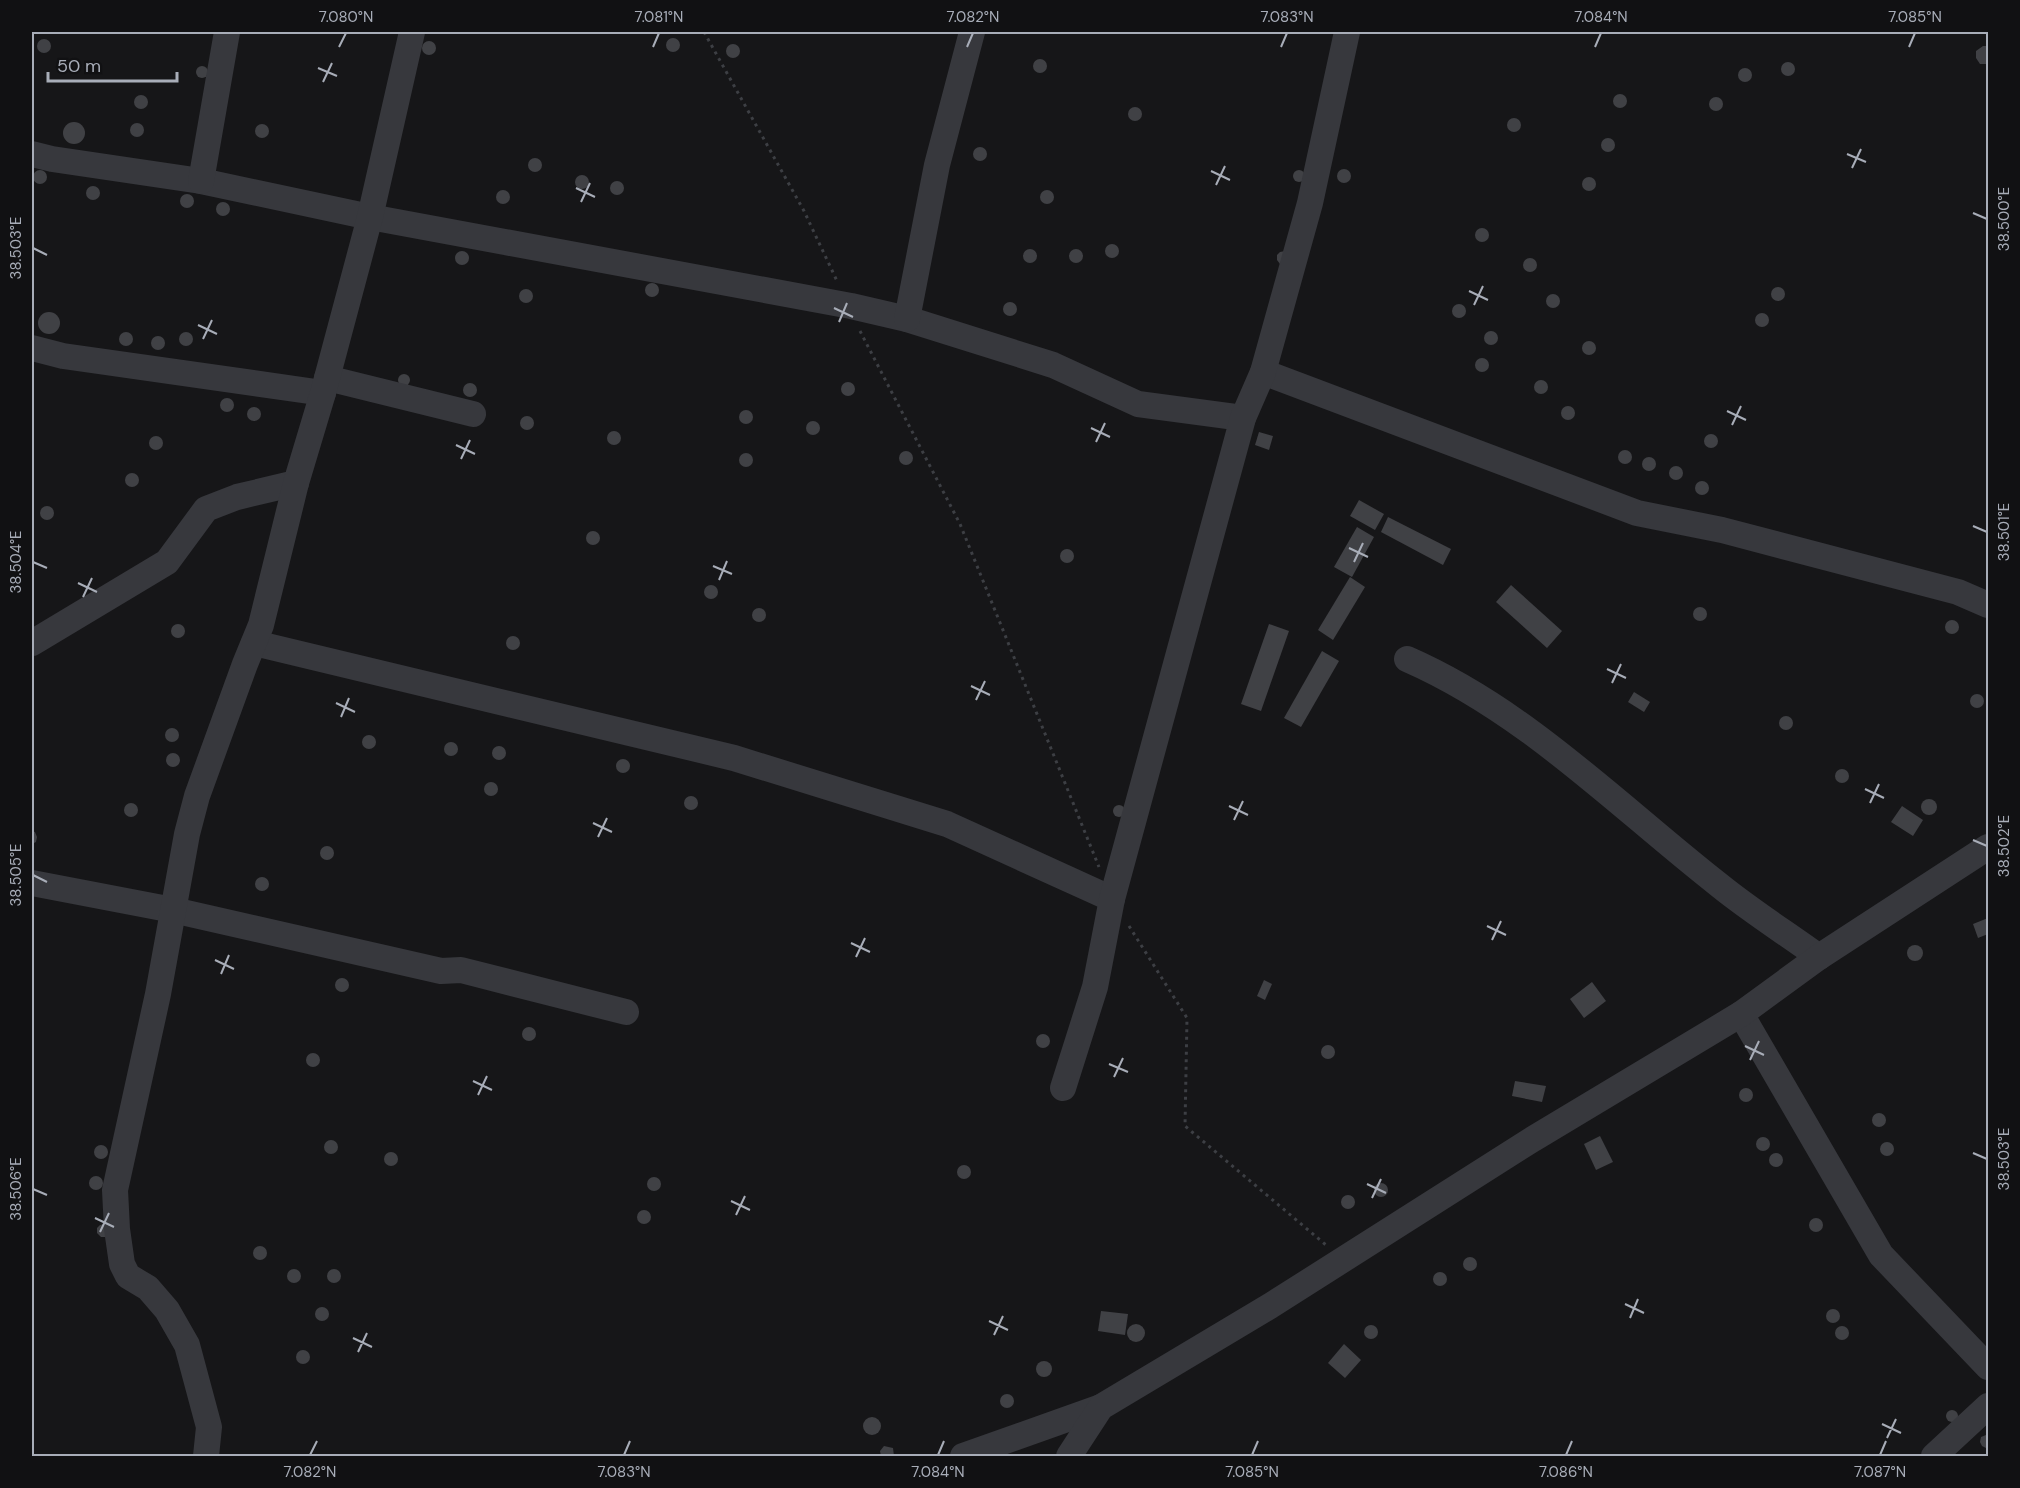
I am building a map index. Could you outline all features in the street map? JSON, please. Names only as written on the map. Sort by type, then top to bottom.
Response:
[{"type":"street","points":[[201,181],[227,32]]},
{"type":"street","points":[[206,1456],[209,1427],[187,1345],[167,1310],[148,1288],[128,1276],[122,1264],[117,1229],[116,1190],[158,994],[187,834],[197,796],[261,625],[296,483],[370,217],[412,32]]},
{"type":"street","points":[[907,319],[937,165],[972,32]]},
{"type":"street","points":[[1063,1088],[1095,987],[1113,899],[1243,418],[1263,372],[1311,202],[1347,32]]},
{"type":"street","points":[[32,154],[201,181],[370,217],[907,319],[1053,365],[1138,405],[1243,418]]},
{"type":"street","points":[[32,348],[63,356],[325,385],[473,414]]},
{"type":"street","points":[[1263,372],[1637,513],[1722,530],[1958,592],[1989,605]]},
{"type":"street","points":[[32,643],[167,562],[206,509],[237,497],[296,483]]},
{"type":"street","points":[[254,643],[734,758],[947,824],[1113,899]]},
{"type":"street","points":[[1407,659],[1439,673],[1505,713],[1548,745],[1720,887],[1819,957]]},
{"type":"street","points":[[963,1456],[1101,1407],[1270,1306],[1533,1139],[1741,1014],[1819,957],[1989,847]]},
{"type":"street","points":[[32,883],[173,910],[441,971],[461,970],[626,1012]]},
{"type":"street","points":[[1741,1014],[1881,1255],[1989,1367]]},
{"type":"street","points":[[1934,1456],[1989,1406]]},
{"type":"street","points":[[1069,1456],[1101,1407]]},
{"type":"path","points":[[704,32],[804,211],[849,307],[960,524],[1113,899],[1187,1018],[1185,1126],[1344,1259]]},
{"type":"building","points":[[673,38],[678,40],[680,45],[678,50],[673,52],[668,50],[666,45],[668,40]]},
{"type":"building","points":[[44,39],[49,41],[51,46],[49,51],[44,53],[39,51],[37,46],[39,41]]},
{"type":"building","points":[[429,41],[434,43],[436,48],[434,53],[429,55],[424,53],[422,48],[424,43]]},
{"type":"building","points":[[733,44],[738,46],[740,51],[738,56],[733,58],[728,56],[726,51],[728,46]]},
{"type":"building","points":[[1983,46],[1988,46],[1988,64],[1980,64],[1976,58],[1976,51]]},
{"type":"building","points":[[1040,59],[1045,61],[1047,66],[1045,71],[1040,73],[1035,71],[1033,66],[1035,61]]},
{"type":"building","points":[[1788,62],[1793,64],[1795,69],[1793,74],[1788,76],[1783,74],[1781,69],[1783,64]]},
{"type":"building","points":[[204,66],[207,67],[207,77],[200,78],[197,77],[196,70],[197,67]]},
{"type":"building","points":[[1745,68],[1750,70],[1752,75],[1750,80],[1745,82],[1740,80],[1738,75],[1740,70]]},
{"type":"building","points":[[1620,94],[1625,96],[1627,101],[1625,106],[1620,108],[1615,106],[1613,101],[1615,96]]},
{"type":"building","points":[[141,95],[146,97],[148,102],[146,107],[141,109],[136,107],[134,102],[136,97]]},
{"type":"building","points":[[1716,97],[1721,99],[1723,104],[1721,109],[1716,111],[1711,109],[1709,104],[1711,99]]},
{"type":"building","points":[[1135,107],[1140,109],[1142,114],[1140,119],[1135,121],[1130,119],[1128,114],[1130,109]]},
{"type":"building","points":[[1514,118],[1519,120],[1521,125],[1519,130],[1514,132],[1509,130],[1507,125],[1509,120]]},
{"type":"building","points":[[74,122],[84,129],[85,133],[78,143],[74,144],[64,137],[63,133],[70,123]]},
{"type":"building","points":[[137,123],[142,125],[144,130],[142,135],[137,137],[132,135],[130,130],[132,125]]},
{"type":"building","points":[[262,124],[267,126],[269,131],[267,136],[262,138],[257,136],[255,131],[257,126]]},
{"type":"building","points":[[1608,138],[1613,140],[1615,145],[1613,150],[1608,152],[1603,150],[1601,145],[1603,140]]},
{"type":"building","points":[[980,147],[985,149],[987,154],[985,159],[980,161],[975,159],[973,154],[975,149]]},
{"type":"building","points":[[535,158],[540,160],[542,165],[540,170],[535,172],[530,170],[528,165],[530,160]]},
{"type":"building","points":[[1341,169],[1347,169],[1351,176],[1347,183],[1341,183],[1337,179],[1337,173]]},
{"type":"building","points":[[40,170],[45,172],[47,177],[45,182],[40,184],[35,182],[33,177],[35,172]]},
{"type":"building","points":[[1301,170],[1305,176],[1301,182],[1297,182],[1293,174]]},
{"type":"building","points":[[582,175],[587,177],[589,182],[587,187],[582,189],[577,187],[575,182],[577,177]]},
{"type":"building","points":[[1589,177],[1594,179],[1596,184],[1594,189],[1589,191],[1584,189],[1582,184],[1584,179]]},
{"type":"building","points":[[617,181],[622,183],[624,188],[622,193],[617,195],[612,193],[610,188],[612,183]]},
{"type":"building","points":[[93,186],[98,188],[100,193],[98,198],[93,200],[88,198],[86,193],[88,188]]},
{"type":"building","points":[[503,190],[508,192],[510,197],[508,202],[503,204],[498,202],[496,197],[498,192]]},
{"type":"building","points":[[1047,190],[1052,192],[1054,197],[1052,202],[1047,204],[1042,202],[1040,197],[1042,192]]},
{"type":"building","points":[[187,194],[192,196],[194,201],[192,206],[187,208],[182,206],[180,201],[182,196]]},
{"type":"building","points":[[223,202],[228,204],[230,209],[228,214],[223,216],[218,214],[216,209],[218,204]]},
{"type":"building","points":[[1482,228],[1487,230],[1489,235],[1487,240],[1482,242],[1477,240],[1475,235],[1477,230]]},
{"type":"building","points":[[1112,244],[1117,246],[1119,251],[1117,256],[1112,258],[1107,256],[1105,251],[1107,246]]},
{"type":"building","points":[[1030,249],[1035,251],[1037,256],[1035,261],[1030,263],[1025,261],[1023,256],[1025,251]]},
{"type":"building","points":[[1076,249],[1081,251],[1083,256],[1081,261],[1076,263],[1071,261],[1069,256],[1071,251]]},
{"type":"building","points":[[462,251],[467,253],[469,258],[467,263],[462,265],[457,263],[455,258],[457,253]]},
{"type":"building","points":[[1285,251],[1280,264],[1277,255]]},
{"type":"building","points":[[1530,258],[1535,260],[1537,265],[1535,270],[1530,272],[1525,270],[1523,265],[1525,260]]},
{"type":"building","points":[[652,283],[657,285],[659,290],[657,295],[652,297],[647,295],[645,290],[647,285]]},
{"type":"building","points":[[1778,287],[1783,289],[1785,294],[1783,299],[1778,301],[1773,299],[1771,294],[1773,289]]},
{"type":"building","points":[[526,289],[531,291],[533,296],[531,301],[526,303],[521,301],[519,296],[521,291]]},
{"type":"building","points":[[1553,294],[1558,296],[1560,301],[1558,306],[1553,308],[1548,306],[1546,301],[1548,296]]},
{"type":"building","points":[[1010,302],[1015,304],[1017,309],[1015,314],[1010,316],[1005,314],[1003,309],[1005,304]]},
{"type":"building","points":[[1459,304],[1464,306],[1466,311],[1464,316],[1459,318],[1454,316],[1452,311],[1454,306]]},
{"type":"building","points":[[49,312],[59,319],[60,323],[53,333],[49,334],[39,327],[38,323],[45,313]]},
{"type":"building","points":[[1762,313],[1767,315],[1769,320],[1767,325],[1762,327],[1757,325],[1755,320],[1757,315]]},
{"type":"building","points":[[1491,331],[1496,333],[1498,338],[1496,343],[1491,345],[1486,343],[1484,338],[1486,333]]},
{"type":"building","points":[[126,332],[131,334],[133,339],[131,344],[126,346],[121,344],[119,339],[121,334]]},
{"type":"building","points":[[186,332],[191,334],[193,339],[191,344],[186,346],[181,344],[179,339],[181,334]]},
{"type":"building","points":[[158,336],[163,338],[165,343],[163,348],[158,350],[153,348],[151,343],[153,338]]},
{"type":"building","points":[[1589,341],[1594,343],[1596,348],[1594,353],[1589,355],[1584,353],[1582,348],[1584,343]]},
{"type":"building","points":[[1482,358],[1487,360],[1489,365],[1487,370],[1482,372],[1477,370],[1475,365],[1477,360]]},
{"type":"building","points":[[406,374],[410,380],[406,386],[402,386],[398,378]]},
{"type":"building","points":[[1541,380],[1546,382],[1548,387],[1546,392],[1541,394],[1536,392],[1534,387],[1536,382]]},
{"type":"building","points":[[848,382],[853,384],[855,389],[853,394],[848,396],[843,394],[841,389],[843,384]]},
{"type":"building","points":[[470,383],[475,385],[477,390],[475,395],[470,397],[465,395],[463,390],[465,385]]},
{"type":"building","points":[[227,398],[232,400],[234,405],[232,410],[227,412],[222,410],[220,405],[222,400]]},
{"type":"building","points":[[1568,406],[1573,408],[1575,413],[1573,418],[1568,420],[1563,418],[1561,413],[1563,408]]},
{"type":"building","points":[[254,407],[259,409],[261,414],[259,419],[254,421],[249,419],[247,414],[249,409]]},
{"type":"building","points":[[746,410],[751,412],[753,417],[751,422],[746,424],[741,422],[739,417],[741,412]]},
{"type":"building","points":[[527,416],[532,418],[534,423],[532,428],[527,430],[522,428],[520,423],[522,418]]},
{"type":"building","points":[[813,421],[818,423],[820,428],[818,433],[813,435],[808,433],[806,428],[808,423]]},
{"type":"building","points":[[614,431],[619,433],[621,438],[619,443],[614,445],[609,443],[607,438],[609,433]]},
{"type":"building","points":[[1259,432],[1273,436],[1269,450],[1255,445]]},
{"type":"building","points":[[1711,434],[1716,436],[1718,441],[1716,446],[1711,448],[1706,446],[1704,441],[1706,436]]},
{"type":"building","points":[[156,436],[161,438],[163,443],[161,448],[156,450],[151,448],[149,443],[151,438]]},
{"type":"building","points":[[1625,450],[1630,452],[1632,457],[1630,462],[1625,464],[1620,462],[1618,457],[1620,452]]},
{"type":"building","points":[[906,451],[911,453],[913,458],[911,463],[906,465],[901,463],[899,458],[901,453]]},
{"type":"building","points":[[746,453],[751,455],[753,460],[751,465],[746,467],[741,465],[739,460],[741,455]]},
{"type":"building","points":[[1649,457],[1654,459],[1656,464],[1654,469],[1649,471],[1644,469],[1642,464],[1644,459]]},
{"type":"building","points":[[1676,466],[1681,468],[1683,473],[1681,478],[1676,480],[1671,478],[1669,473],[1671,468]]},
{"type":"building","points":[[132,473],[137,475],[139,480],[137,485],[132,487],[127,485],[125,480],[127,475]]},
{"type":"building","points":[[1702,481],[1707,483],[1709,488],[1707,493],[1702,495],[1697,493],[1695,488],[1697,483]]},
{"type":"building","points":[[1359,500],[1384,514],[1375,530],[1350,516]]},
{"type":"building","points":[[47,506],[52,508],[54,513],[52,518],[47,520],[42,518],[40,513],[42,508]]},
{"type":"building","points":[[1388,517],[1451,549],[1443,565],[1381,532]]},
{"type":"building","points":[[1357,527],[1374,537],[1352,577],[1334,567]]},
{"type":"building","points":[[593,531],[598,533],[600,538],[598,543],[593,545],[588,543],[586,538],[588,533]]},
{"type":"building","points":[[1067,549],[1072,551],[1074,556],[1072,561],[1067,563],[1062,561],[1060,556],[1062,551]]},
{"type":"building","points":[[1350,577],[1365,587],[1333,640],[1318,630]]},
{"type":"building","points":[[711,585],[716,587],[718,592],[716,597],[711,599],[706,597],[704,592],[706,587]]},
{"type":"building","points":[[1511,585],[1562,631],[1547,648],[1496,602]]},
{"type":"building","points":[[1700,607],[1705,609],[1707,614],[1705,619],[1700,621],[1695,619],[1693,614],[1695,609]]},
{"type":"building","points":[[759,608],[764,610],[766,615],[764,620],[759,622],[754,620],[752,615],[754,610]]},
{"type":"building","points":[[1952,620],[1957,622],[1959,627],[1957,632],[1952,634],[1947,632],[1945,627],[1947,622]]},
{"type":"building","points":[[178,624],[183,626],[185,631],[183,636],[178,638],[173,636],[171,631],[173,626]]},
{"type":"building","points":[[1269,624],[1289,631],[1261,711],[1241,704]]},
{"type":"building","points":[[513,636],[518,638],[520,643],[518,648],[513,650],[508,648],[506,643],[508,638]]},
{"type":"building","points":[[1322,651],[1339,661],[1301,727],[1284,718]]},
{"type":"building","points":[[1634,692],[1650,702],[1644,712],[1628,702]]},
{"type":"building","points":[[1977,694],[1982,696],[1984,701],[1982,706],[1977,708],[1972,706],[1970,701],[1972,696]]},
{"type":"building","points":[[1786,716],[1791,718],[1793,723],[1791,728],[1786,730],[1781,728],[1779,723],[1781,718]]},
{"type":"building","points":[[172,728],[177,730],[179,735],[177,740],[172,742],[167,740],[165,735],[167,730]]},
{"type":"building","points":[[369,735],[374,737],[376,742],[374,747],[369,749],[364,747],[362,742],[364,737]]},
{"type":"building","points":[[451,742],[456,744],[458,749],[456,754],[451,756],[446,754],[444,749],[446,744]]},
{"type":"building","points":[[499,746],[504,748],[506,753],[504,758],[499,760],[494,758],[492,753],[494,748]]},
{"type":"building","points":[[173,753],[178,755],[180,760],[178,765],[173,767],[168,765],[166,760],[168,755]]},
{"type":"building","points":[[623,759],[628,761],[630,766],[628,771],[623,773],[618,771],[616,766],[618,761]]},
{"type":"building","points":[[1842,769],[1847,771],[1849,776],[1847,781],[1842,783],[1837,781],[1835,776],[1837,771]]},
{"type":"building","points":[[491,782],[496,784],[498,789],[496,794],[491,796],[486,794],[484,789],[486,784]]},
{"type":"building","points":[[691,796],[696,798],[698,803],[696,808],[691,810],[686,808],[684,803],[686,798]]},
{"type":"building","points":[[1926,799],[1932,799],[1937,807],[1935,813],[1926,815],[1921,810],[1921,804]]},
{"type":"building","points":[[131,803],[136,805],[138,810],[136,815],[131,817],[126,815],[124,810],[126,805]]},
{"type":"building","points":[[1121,805],[1125,811],[1121,817],[1117,817],[1113,809]]},
{"type":"building","points":[[1902,806],[1923,820],[1913,836],[1891,822]]},
{"type":"building","points":[[32,831],[37,837],[36,842],[32,844]]},
{"type":"building","points":[[327,846],[332,848],[334,853],[332,858],[327,860],[322,858],[320,853],[322,848]]},
{"type":"building","points":[[262,877],[267,879],[269,884],[267,889],[262,891],[257,889],[255,884],[257,879]]},
{"type":"building","points":[[1988,918],[1988,934],[1978,938],[1973,924]]},
{"type":"building","points":[[1912,945],[1918,945],[1923,953],[1921,959],[1912,961],[1907,956],[1907,950]]},
{"type":"building","points":[[342,978],[347,980],[349,985],[347,990],[342,992],[337,990],[335,985],[337,980]]},
{"type":"building","points":[[1264,980],[1272,984],[1265,1000],[1257,996]]},
{"type":"building","points":[[1592,982],[1606,1001],[1584,1018],[1570,999]]},
{"type":"building","points":[[529,1027],[534,1029],[536,1034],[534,1039],[529,1041],[524,1039],[522,1034],[524,1029]]},
{"type":"building","points":[[1043,1034],[1048,1036],[1050,1041],[1048,1046],[1043,1048],[1038,1046],[1036,1041],[1038,1036]]},
{"type":"building","points":[[1328,1045],[1333,1047],[1335,1052],[1333,1057],[1328,1059],[1323,1057],[1321,1052],[1323,1047]]},
{"type":"building","points":[[313,1053],[318,1055],[320,1060],[318,1065],[313,1067],[308,1065],[306,1060],[308,1055]]},
{"type":"building","points":[[1515,1081],[1546,1086],[1542,1102],[1512,1096]]},
{"type":"building","points":[[1746,1088],[1751,1090],[1753,1095],[1751,1100],[1746,1102],[1741,1100],[1739,1095],[1741,1090]]},
{"type":"building","points":[[1876,1113],[1882,1113],[1886,1120],[1882,1127],[1876,1127],[1872,1123],[1872,1117]]},
{"type":"building","points":[[1600,1136],[1613,1162],[1596,1170],[1584,1144]]},
{"type":"building","points":[[1763,1137],[1768,1139],[1770,1144],[1768,1149],[1763,1151],[1758,1149],[1756,1144],[1758,1139]]},
{"type":"building","points":[[331,1140],[336,1142],[338,1147],[336,1152],[331,1154],[326,1152],[324,1147],[326,1142]]},
{"type":"building","points":[[1884,1142],[1890,1142],[1894,1149],[1890,1156],[1884,1156],[1880,1152],[1880,1146]]},
{"type":"building","points":[[101,1145],[106,1147],[108,1152],[106,1157],[101,1159],[96,1157],[94,1152],[96,1147]]},
{"type":"building","points":[[391,1152],[396,1154],[398,1159],[396,1164],[391,1166],[386,1164],[384,1159],[386,1154]]},
{"type":"building","points":[[1776,1153],[1781,1155],[1783,1160],[1781,1165],[1776,1167],[1771,1165],[1769,1160],[1771,1155]]},
{"type":"building","points":[[964,1165],[969,1167],[971,1172],[969,1177],[964,1179],[959,1177],[957,1172],[959,1167]]},
{"type":"building","points":[[96,1176],[101,1178],[103,1183],[101,1188],[96,1190],[91,1188],[89,1183],[91,1178]]},
{"type":"building","points":[[654,1177],[659,1179],[661,1184],[659,1189],[654,1191],[649,1189],[647,1184],[649,1179]]},
{"type":"building","points":[[1378,1183],[1384,1183],[1388,1190],[1384,1197],[1378,1197],[1374,1193],[1374,1187]]},
{"type":"building","points":[[1345,1195],[1351,1195],[1355,1202],[1351,1209],[1345,1209],[1341,1205],[1341,1199]]},
{"type":"building","points":[[644,1210],[649,1212],[651,1217],[649,1222],[644,1224],[639,1222],[637,1217],[639,1212]]},
{"type":"building","points":[[1816,1218],[1821,1220],[1823,1225],[1821,1230],[1816,1232],[1811,1230],[1809,1225],[1811,1220]]},
{"type":"building","points":[[105,1224],[106,1237],[101,1237],[97,1233],[97,1228]]},
{"type":"building","points":[[260,1246],[265,1248],[267,1253],[265,1258],[260,1260],[255,1258],[253,1253],[255,1248]]},
{"type":"building","points":[[1467,1257],[1473,1257],[1477,1264],[1473,1271],[1467,1271],[1463,1267],[1463,1261]]},
{"type":"building","points":[[294,1269],[299,1271],[301,1276],[299,1281],[294,1283],[289,1281],[287,1276],[289,1271]]},
{"type":"building","points":[[334,1269],[339,1271],[341,1276],[339,1281],[334,1283],[329,1281],[327,1276],[329,1271]]},
{"type":"building","points":[[1437,1272],[1443,1272],[1447,1279],[1443,1286],[1437,1286],[1433,1282],[1433,1276]]},
{"type":"building","points":[[322,1307],[327,1309],[329,1314],[327,1319],[322,1321],[317,1319],[315,1314],[317,1309]]},
{"type":"building","points":[[1833,1309],[1838,1311],[1840,1316],[1838,1321],[1833,1323],[1828,1321],[1826,1316],[1828,1311]]},
{"type":"building","points":[[1101,1311],[1128,1314],[1125,1335],[1098,1331]]},
{"type":"building","points":[[1132,1324],[1140,1324],[1145,1329],[1143,1340],[1132,1342],[1127,1337],[1127,1329]]},
{"type":"building","points":[[1368,1325],[1374,1325],[1378,1332],[1374,1339],[1368,1339],[1364,1335],[1364,1329]]},
{"type":"building","points":[[1842,1326],[1847,1328],[1849,1333],[1847,1338],[1842,1340],[1837,1338],[1835,1333],[1837,1328]]},
{"type":"building","points":[[1344,1344],[1361,1360],[1345,1378],[1328,1363]]},
{"type":"building","points":[[303,1350],[308,1352],[310,1357],[308,1362],[303,1364],[298,1362],[296,1357],[298,1352]]},
{"type":"building","points":[[1044,1361],[1052,1369],[1044,1377],[1036,1369]]},
{"type":"building","points":[[1004,1394],[1010,1394],[1014,1401],[1010,1408],[1004,1408],[1000,1404],[1000,1398]]},
{"type":"building","points":[[1954,1410],[1958,1416],[1954,1422],[1950,1422],[1946,1414]]},
{"type":"building","points":[[868,1417],[876,1417],[881,1422],[879,1433],[868,1435],[863,1430],[863,1422]]},
{"type":"building","points":[[1988,1435],[1988,1448],[1982,1446],[1980,1442],[1981,1437]]},
{"type":"building","points":[[884,1446],[893,1448],[894,1456],[881,1456],[880,1451]]}]
